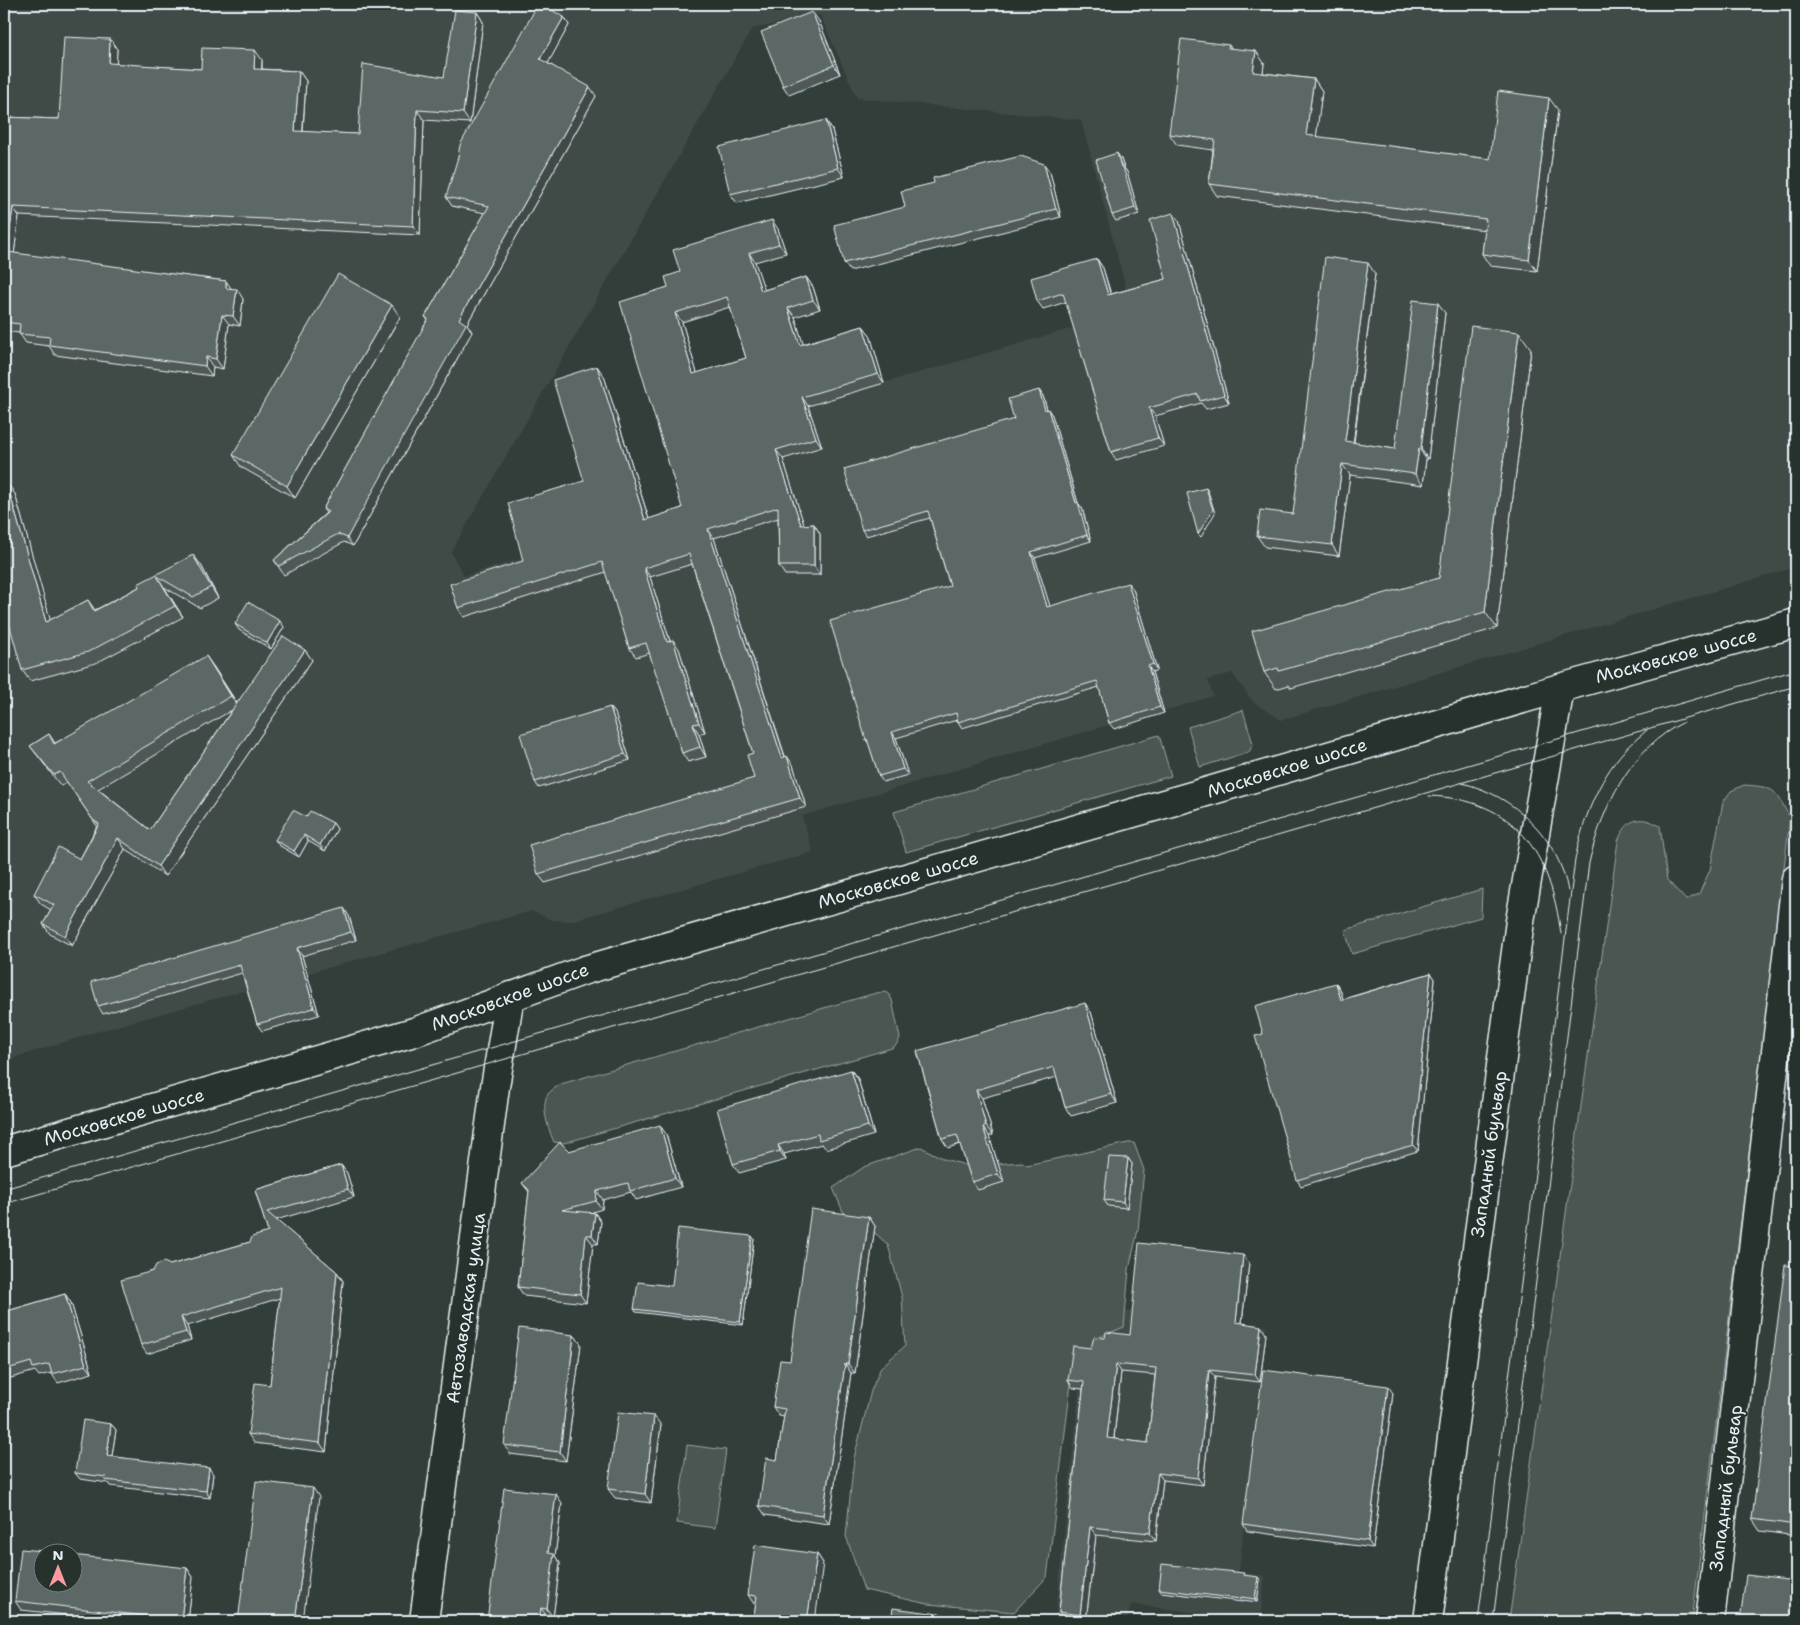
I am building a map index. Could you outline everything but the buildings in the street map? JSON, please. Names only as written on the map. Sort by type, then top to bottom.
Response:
[{"type":"street","name":"Московское шоссе","points":[[4,1151],[414,1032],[585,970],[1199,794],[1560,688],[1796,623]]},
{"type":"street","name":"Западный бульвар","points":[[1428,1621],[1520,921],[1560,688]]},
{"type":"street","name":"Западный бульвар","points":[[1710,1621],[1796,879]]},
{"type":"street","name":"Автозаводская улица","points":[[424,1621],[510,996]]},
{"type":"shaded area","points":[[4,4],[1796,4],[1796,567],[1281,720],[1253,702],[1232,673],[1208,680],[1213,696],[1164,711],[1165,713],[1113,729],[1112,724],[802,816],[813,852],[571,921],[552,920],[532,911],[99,1031],[4,1061]],"holes":[[[820,15],[857,98],[1081,120],[1132,311],[693,438],[705,503],[464,576],[451,552],[752,29]]]},
{"type":"shaded area","points":[[1243,710],[1253,744],[1249,752],[1200,767],[1188,727]]},
{"type":"shaded area","points":[[1159,735],[1171,776],[906,852],[894,812]]},
{"type":"shaded area","points":[[1744,785],[1763,787],[1774,792],[1790,818],[1692,1621],[1509,1621],[1618,841],[1625,828],[1634,821],[1646,820],[1660,826],[1667,880],[1686,900],[1699,894],[1710,870],[1723,802],[1731,791]]},
{"type":"shaded area","points":[[1482,889],[1481,917],[1352,954],[1345,930]]},
{"type":"shaded area","points":[[884,992],[889,994],[892,1000],[900,1038],[892,1048],[564,1143],[554,1142],[548,1125],[545,1105],[548,1094],[561,1084]]},
{"type":"shaded area","points":[[1134,1143],[1144,1170],[1138,1230],[1129,1269],[1124,1327],[1097,1338],[1071,1384],[1047,1577],[1014,1612],[928,1604],[864,1590],[846,1536],[854,1458],[871,1391],[881,1367],[905,1346],[902,1297],[888,1245],[862,1221],[844,1214],[833,1188],[864,1167],[921,1147],[944,1159],[969,1166],[1022,1162],[1027,1165]]},
{"type":"shaded area","points":[[1088,1307],[1266,1326],[1239,1572],[1265,1576],[1260,1621],[1131,1604],[1127,1621],[1055,1621]]},
{"type":"shaded area","points":[[687,1445],[726,1450],[715,1528],[677,1523]]},
{"type":"tram line","points":[[4,1189],[1796,670]]},
{"type":"tram line","points":[[4,1204],[1796,686]]},
{"type":"tram line","points":[[1493,1621],[1589,863],[1602,821],[1621,781],[1648,747],[1665,733],[1684,722]]},
{"type":"tram line","points":[[1478,1621],[1575,860],[1592,802],[1606,775],[1629,745],[1647,730]]},
{"type":"tram line","points":[[1462,783],[1499,797],[1516,808],[1531,822],[1555,853],[1568,891]]},
{"type":"tram line","points":[[1429,796],[1459,799],[1485,807],[1507,820],[1524,836],[1538,856],[1548,879],[1556,905],[1561,934]]}]
